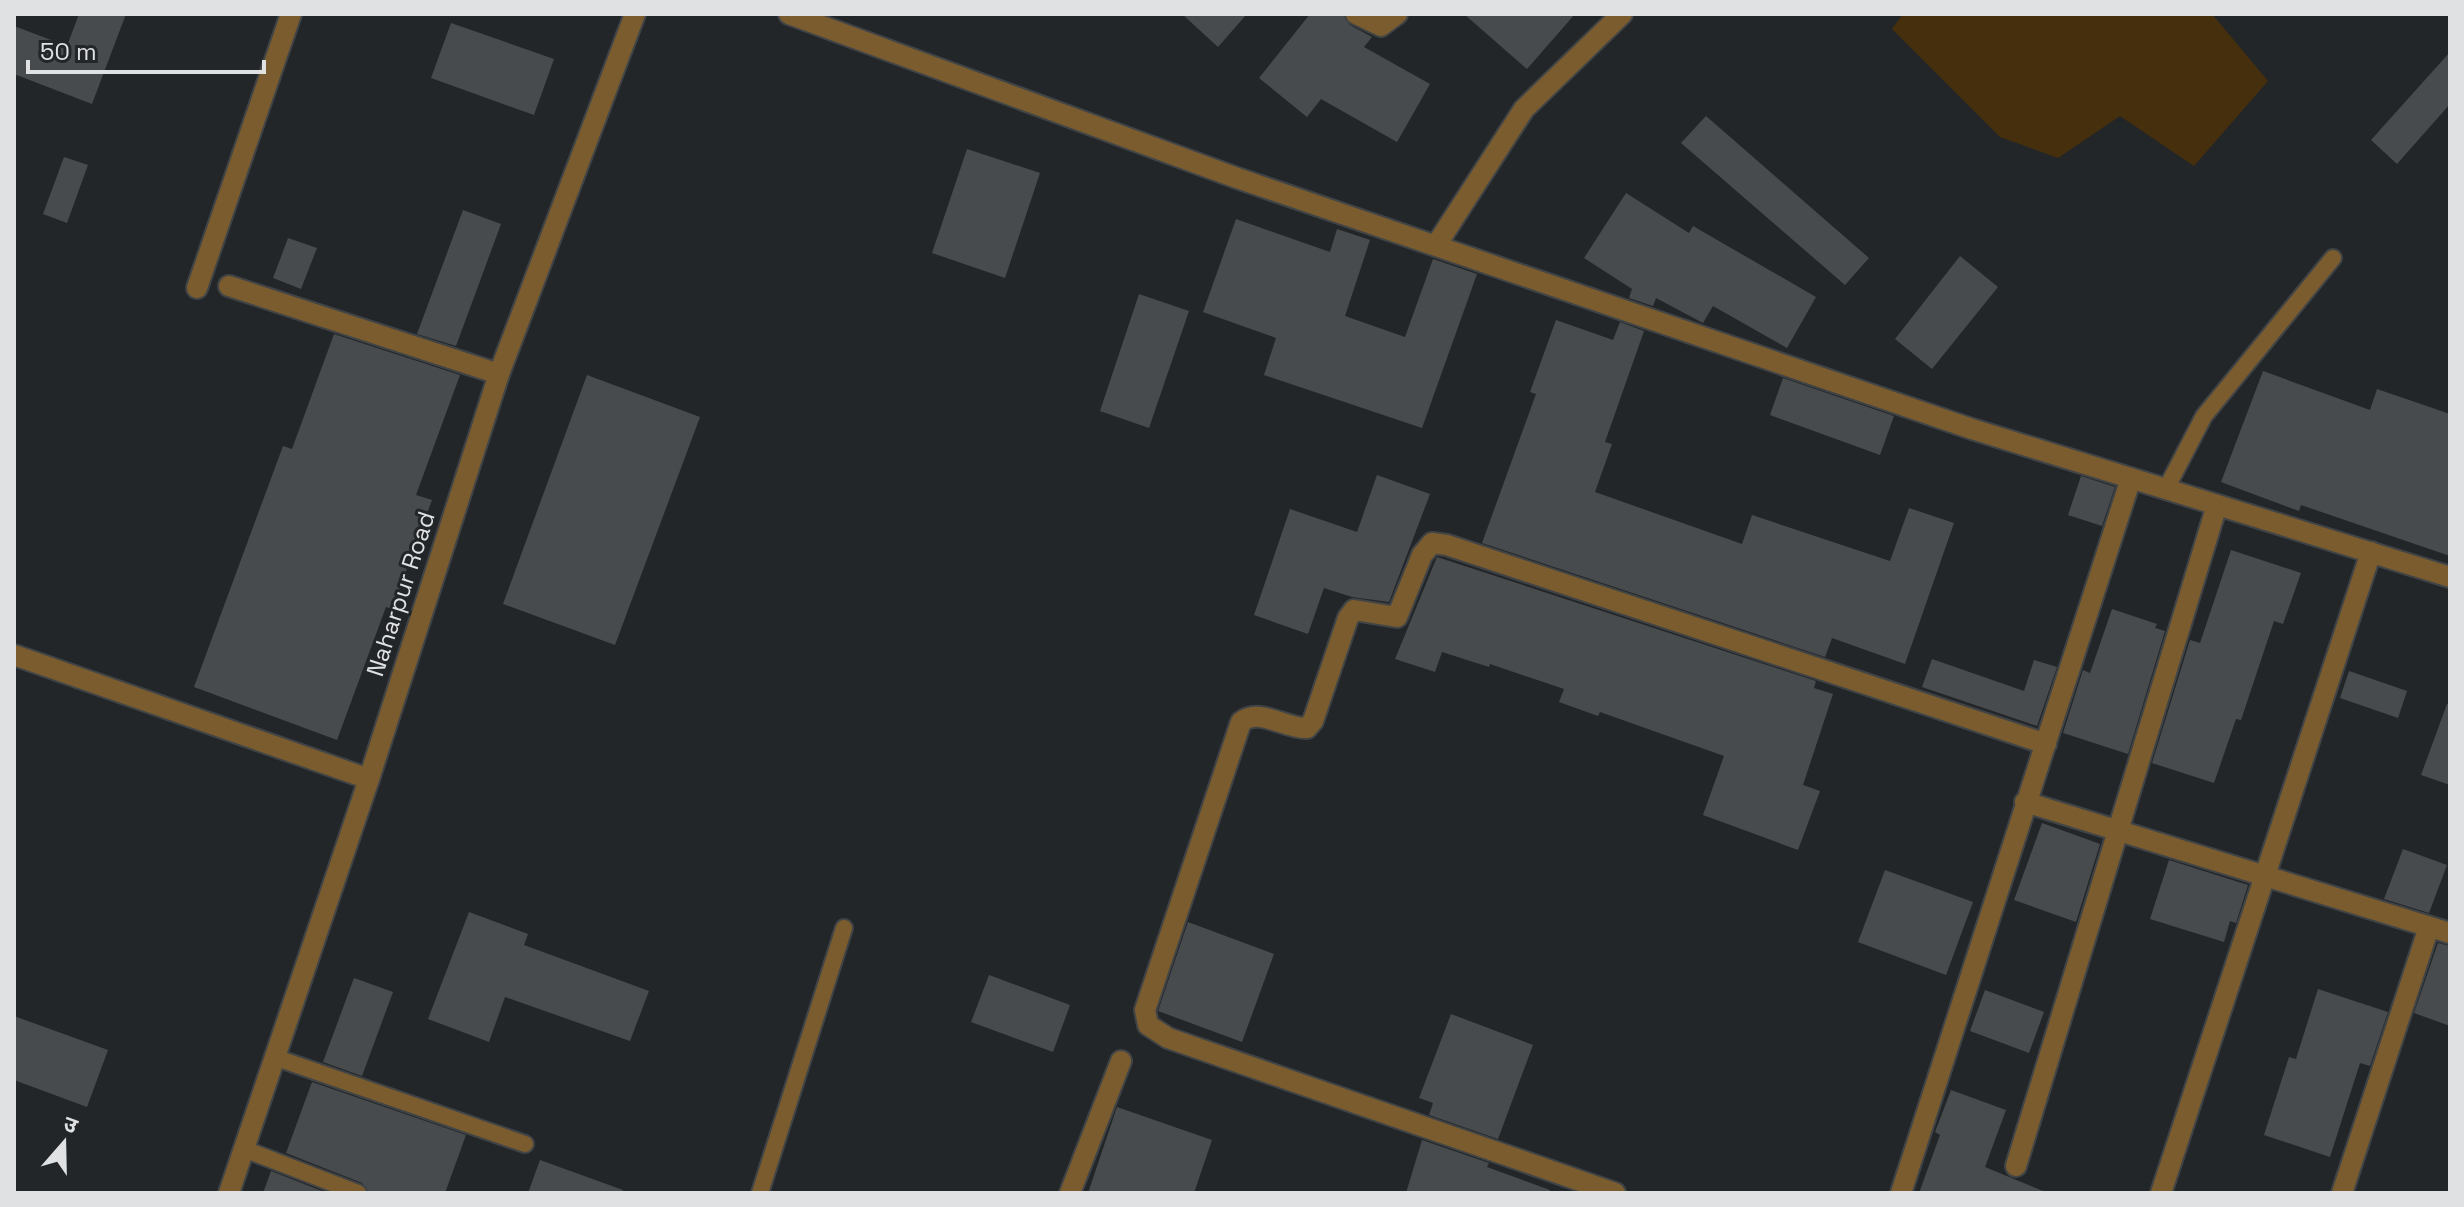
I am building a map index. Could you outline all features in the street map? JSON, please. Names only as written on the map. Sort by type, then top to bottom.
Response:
[{"type":"street","points":[[197,288],[291,14]]},
{"type":"street","name":"Naharpur Road","points":[[229,1193],[369,779],[499,374],[635,14]]},
{"type":"street","points":[[789,14],[1237,178],[1972,429],[2450,577]]},
{"type":"street","points":[[1356,14],[1381,26],[1397,14]]},
{"type":"street","points":[[1437,244],[1524,109],[1622,14]]},
{"type":"street","points":[[229,286],[499,374]]},
{"type":"street","points":[[1901,1193],[2131,478]]},
{"type":"street","points":[[2016,1166],[2217,505]]},
{"type":"street","points":[[1615,1193],[1168,1038],[1148,1025],[1145,1010],[1241,722],[1248,716],[1258,716],[1296,728],[1307,728],[1313,721],[1348,618],[1354,610],[1364,609],[1397,617],[1422,555],[1432,543],[1447,545],[2046,744]]},
{"type":"street","points":[[2161,1193],[2371,552]]},
{"type":"street","points":[[14,655],[369,779]]},
{"type":"street","points":[[2025,802],[2119,828],[2450,933]]},
{"type":"street","points":[[2342,1193],[2429,927]]},
{"type":"street","points":[[1070,1193],[1121,1061]]},
{"type":"lane","points":[[2166,489],[2204,416],[2333,258]]},
{"type":"lane","points":[[760,1193],[844,928]]},
{"type":"lane","points":[[274,1057],[525,1144]]},
{"type":"lane","points":[[244,1149],[358,1193]]},
{"type":"shaded area","points":[[1903,14],[2212,14],[2268,81],[2194,166],[2120,116],[2058,158],[2000,137],[1892,29]]},
{"type":"building","points":[[79,14],[126,14],[92,104],[14,74],[14,26],[67,46]]},
{"type":"building","points":[[1182,14],[1247,14],[1218,47]]},
{"type":"building","points":[[1310,14],[1343,14],[1350,25],[1372,37],[1364,47],[1430,84],[1397,142],[1321,99],[1307,117],[1259,78]]},
{"type":"building","points":[[1464,14],[1575,14],[1527,69]]},
{"type":"building","points":[[451,23],[554,59],[534,115],[431,78]]},
{"type":"building","points":[[2450,52],[2450,104],[2397,164],[2371,140]]},
{"type":"building","points":[[1706,116],[1869,258],[1845,285],[1681,143]]},
{"type":"building","points":[[967,149],[1040,173],[1005,278],[932,253]]},
{"type":"building","points":[[64,157],[88,165],[67,223],[43,214]]},
{"type":"building","points":[[1626,193],[1689,233],[1693,226],[1816,297],[1787,348],[1713,306],[1703,323],[1656,298],[1653,306],[1629,298],[1632,289],[1584,258]]},
{"type":"building","points":[[463,210],[501,224],[456,346],[417,334]]},
{"type":"building","points":[[1236,219],[1330,252],[1337,229],[1370,240],[1345,316],[1405,337],[1433,259],[1477,274],[1422,428],[1264,375],[1276,338],[1203,312]]},
{"type":"building","points":[[288,238],[317,248],[301,289],[273,278]]},
{"type":"building","points":[[1960,256],[1998,287],[1932,369],[1895,339]]},
{"type":"building","points":[[1139,294],[1189,311],[1149,428],[1100,411]]},
{"type":"building","points":[[1556,320],[1613,340],[1620,322],[1644,331],[1605,442],[1612,444],[1595,492],[1742,544],[1752,515],[1890,561],[1909,508],[1954,523],[1905,664],[1832,638],[1825,657],[1482,543],[1536,394],[1530,392]]},
{"type":"building","points":[[334,334],[460,375],[416,495],[432,500],[392,609],[386,607],[337,740],[194,687],[283,446],[292,449]]},
{"type":"building","points":[[2263,371],[2370,410],[2377,389],[2450,414],[2450,556],[2301,505],[2299,511],[2221,482]]},
{"type":"building","points":[[587,375],[700,417],[615,645],[503,604]]},
{"type":"building","points":[[1783,378],[1894,416],[1880,455],[1770,415]]},
{"type":"building","points":[[1377,475],[1430,494],[1389,602],[1352,597],[1324,588],[1308,634],[1254,615],[1290,509],[1357,532]]},
{"type":"building","points":[[2081,476],[2115,487],[2102,526],[2068,515]]},
{"type":"building","points":[[2231,550],[2301,573],[2283,624],[2274,621],[2241,720],[2236,719],[2214,783],[2152,763],[2190,640],[2200,643]]},
{"type":"building","points":[[1437,557],[1816,681],[1814,688],[1833,694],[1803,785],[1820,791],[1798,850],[1703,815],[1724,756],[1600,712],[1598,716],[1559,702],[1564,689],[1490,664],[1489,667],[1442,652],[1435,672],[1395,659]]},
{"type":"building","points":[[2112,609],[2157,624],[2155,628],[2165,631],[2128,754],[2063,733],[2083,670],[2090,673]]},
{"type":"building","points":[[1932,659],[2024,691],[2034,660],[2057,667],[2037,726],[1922,687]]},
{"type":"building","points":[[2349,671],[2407,691],[2398,718],[2340,698]]},
{"type":"building","points":[[2447,704],[2450,704],[2450,785],[2421,775]]},
{"type":"building","points":[[2042,823],[2100,844],[2076,922],[2014,900]]},
{"type":"building","points":[[2403,849],[2447,865],[2429,913],[2384,899]]},
{"type":"building","points":[[2169,860],[2248,885],[2236,923],[2230,921],[2224,942],[2150,919]]},
{"type":"building","points":[[1885,870],[1973,902],[1946,975],[1858,942]]},
{"type":"building","points":[[469,912],[528,934],[524,945],[649,991],[630,1041],[505,997],[489,1042],[428,1019]]},
{"type":"building","points":[[1188,922],[1274,954],[1242,1042],[1158,1011]]},
{"type":"building","points":[[2438,943],[2450,946],[2450,1026],[2414,1013]]},
{"type":"building","points":[[989,975],[1070,1005],[1053,1052],[971,1022]]},
{"type":"building","points":[[354,978],[393,992],[362,1076],[323,1062]]},
{"type":"building","points":[[2318,989],[2388,1012],[2370,1066],[2360,1063],[2330,1157],[2264,1135],[2289,1057],[2296,1059]]},
{"type":"building","points":[[1985,990],[2044,1012],[2029,1053],[1970,1031]]},
{"type":"building","points":[[1451,1014],[1533,1045],[1498,1139],[1429,1115],[1433,1103],[1419,1098]]},
{"type":"building","points":[[14,1016],[108,1050],[87,1107],[14,1080]]},
{"type":"building","points":[[312,1082],[466,1135],[445,1193],[369,1193],[362,1183],[286,1153]]},
{"type":"building","points":[[1951,1090],[2006,1110],[1985,1167],[2048,1193],[1919,1193],[1940,1135],[1935,1132]]},
{"type":"building","points":[[1117,1107],[1212,1140],[1194,1193],[1088,1193]]},
{"type":"building","points":[[1422,1140],[1489,1163],[1487,1167],[1550,1190],[1549,1193],[1406,1193]]},
{"type":"building","points":[[540,1160],[623,1190],[622,1193],[528,1193]]},
{"type":"building","points":[[271,1171],[327,1193],[263,1193]]}]
